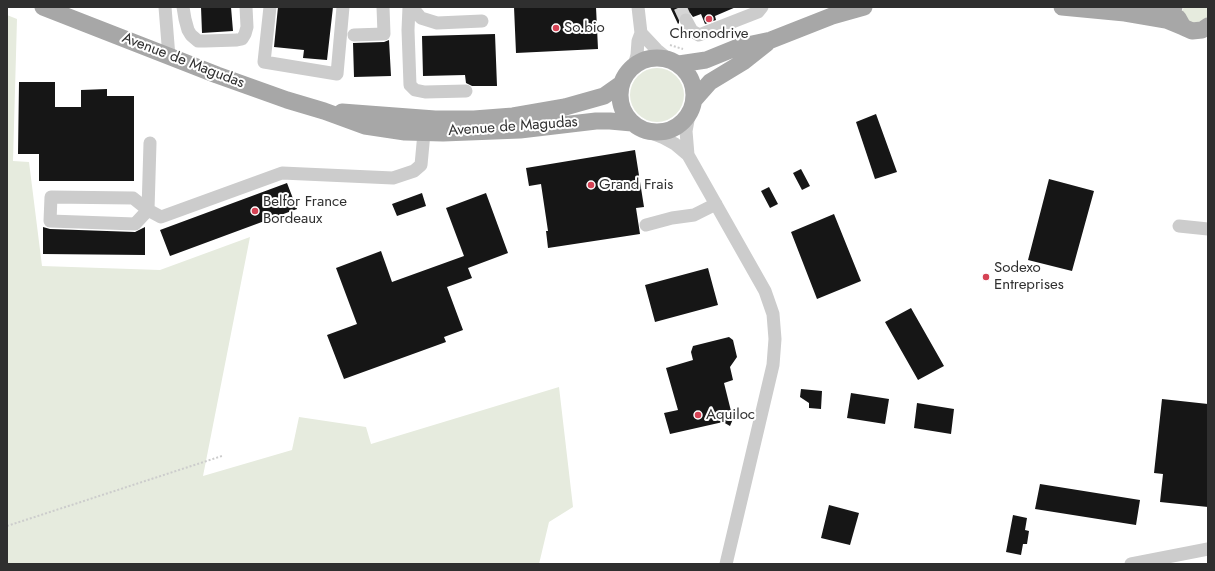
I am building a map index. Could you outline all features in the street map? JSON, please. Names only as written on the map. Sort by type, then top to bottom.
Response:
[{"type":"main road","name":"Avenue de Magudas","points":[[43,7],[169,57],[287,100],[324,111],[365,126],[405,132],[424,133],[520,130],[596,121],[632,123]]},
{"type":"main road","points":[[676,54],[692,79],[695,89],[695,99],[689,115],[682,124],[672,130],[649,132],[632,123],[625,115],[621,105],[621,84],[626,74],[634,65],[650,58],[676,54],[706,60],[738,47],[771,40],[832,16],[864,7]]},
{"type":"main road","points":[[1062,7],[1125,13],[1166,20],[1187,29],[1197,31],[1207,27]]},
{"type":"main road","points":[[1125,13],[1160,12],[1174,7]]},
{"type":"main road","points":[[1178,7],[1178,18],[1183,26]]},
{"type":"main road","points":[[695,99],[710,82],[743,62],[771,40]]},
{"type":"main road","name":"Avenue de Magudas","points":[[324,111],[435,119],[474,119],[513,116],[565,108],[604,96],[621,84]]},
{"type":"street","points":[[165,7],[169,57]]},
{"type":"street","points":[[183,7],[186,25],[191,35],[198,41],[242,39],[247,27],[246,7]]},
{"type":"street","points":[[270,7],[264,62],[337,74],[343,7]]},
{"type":"street","points":[[354,35],[384,34],[383,7]]},
{"type":"street","points":[[410,7],[421,18],[437,23],[482,21]]},
{"type":"street","points":[[410,7],[408,30],[410,85],[418,91],[425,92],[466,91]]},
{"type":"street","points":[[634,65],[637,55],[638,41],[641,33],[638,7]]},
{"type":"street","points":[[686,20],[692,31],[699,35],[758,12],[762,7]]},
{"type":"street","points":[[641,33],[657,50],[676,54]]},
{"type":"street","points":[[688,155],[686,131],[689,115]]},
{"type":"street","points":[[649,132],[675,144],[688,155],[765,291],[772,314],[775,339],[773,366],[726,564]]},
{"type":"street","points":[[150,143],[148,210],[135,224],[50,221],[50,197],[133,198],[148,210],[161,217],[282,173],[393,178],[414,172],[421,165],[424,133]]},
{"type":"street","points":[[646,225],[672,218],[694,215],[716,204]]},
{"type":"street","points":[[1179,226],[1208,229]]},
{"type":"street","points":[[1131,564],[1208,549]]},
{"type":"path","points":[[7,526],[222,456]]},
{"type":"shaded area","points":[[1184,7],[1206,7],[1208,10],[1207,19],[1190,25],[1182,11]]},
{"type":"shaded area","points":[[7,15],[17,19],[13,161],[29,162],[42,266],[160,270],[250,237],[203,476],[292,450],[299,417],[366,427],[371,444],[559,387],[573,507],[549,522],[539,564],[7,564]]},
{"type":"shaded area","points":[[652,68],[662,68],[672,72],[680,80],[684,90],[684,100],[680,110],[672,118],[662,122],[652,122],[642,118],[634,110],[630,100],[630,90],[634,80],[642,72]]},
{"type":"building","points":[[201,7],[231,7],[233,31],[202,33]]},
{"type":"building","points":[[278,7],[333,7],[327,60],[303,58],[304,50],[274,47]]},
{"type":"building","name":"So.bio","points":[[514,7],[596,7],[598,49],[516,53]]},
{"type":"building","points":[[670,7],[736,7],[715,16],[716,20],[705,24],[701,14],[693,17],[690,13],[683,13],[679,16],[678,24]]},
{"type":"building","points":[[495,34],[497,86],[472,86],[466,83],[465,75],[423,76],[422,36]]},
{"type":"building","points":[[389,40],[391,76],[354,77],[353,43],[384,42]]},
{"type":"building","points":[[19,82],[55,82],[55,107],[81,107],[81,90],[107,89],[107,96],[134,96],[134,181],[39,181],[39,154],[18,154]]},
{"type":"building","points":[[876,114],[897,172],[875,179],[856,122]]},
{"type":"building","name":"Grand Frais","points":[[635,150],[644,207],[636,208],[640,234],[548,248],[546,231],[548,231],[541,184],[529,186],[526,168]]},
{"type":"building","points":[[801,169],[810,186],[802,190],[793,173]]},
{"type":"building","points":[[1049,179],[1094,191],[1072,271],[1028,260]]},
{"type":"building","points":[[287,183],[297,209],[170,256],[160,230]]},
{"type":"building","points":[[769,187],[778,204],[770,208],[761,191]]},
{"type":"building","points":[[422,193],[426,206],[397,216],[392,204]]},
{"type":"building","points":[[486,193],[508,253],[468,268],[472,278],[447,287],[463,330],[444,337],[446,342],[344,379],[327,335],[357,324],[336,268],[381,251],[392,282],[464,256],[446,208]]},
{"type":"building","points":[[834,214],[861,281],[817,299],[791,232]]},
{"type":"building","points":[[43,227],[50,229],[135,232],[145,227],[145,255],[43,254]]},
{"type":"building","points":[[708,268],[718,305],[655,322],[645,285]]},
{"type":"building","points":[[911,308],[944,366],[918,380],[885,322]]},
{"type":"building","points":[[729,337],[733,340],[737,357],[730,367],[733,380],[724,383],[733,419],[730,426],[723,422],[670,434],[664,413],[678,410],[666,368],[693,360],[691,352],[693,346]]},
{"type":"building","points":[[801,389],[822,391],[821,409],[809,408],[809,403],[800,397]]},
{"type":"building","points":[[851,393],[889,399],[885,424],[847,418]]},
{"type":"building","points":[[1162,399],[1208,404],[1208,507],[1160,502],[1163,474],[1154,473]]},
{"type":"building","points":[[917,403],[954,409],[951,434],[914,428]]},
{"type":"building","points":[[1040,484],[1140,500],[1136,525],[1035,509]]},
{"type":"building","points":[[829,505],[859,513],[850,545],[821,538]]},
{"type":"building","points":[[1013,515],[1027,518],[1025,530],[1029,531],[1027,544],[1023,544],[1021,555],[1006,552]]},
{"type":"tunnel","points":[[680,7],[686,20]]},
{"type":"place","name":"Chronodrive","points":[[709,19]]},
{"type":"place","name":"So.bio","points":[[556,28]]},
{"type":"place","name":"Grand Frais","points":[[591,185]]},
{"type":"place","name":"Belfor France Bordeaux","points":[[255,211]]},
{"type":"place","name":"Sodexo Entreprises","points":[[986,277]]},
{"type":"place","name":"Aquiloc","points":[[698,415]]}]
